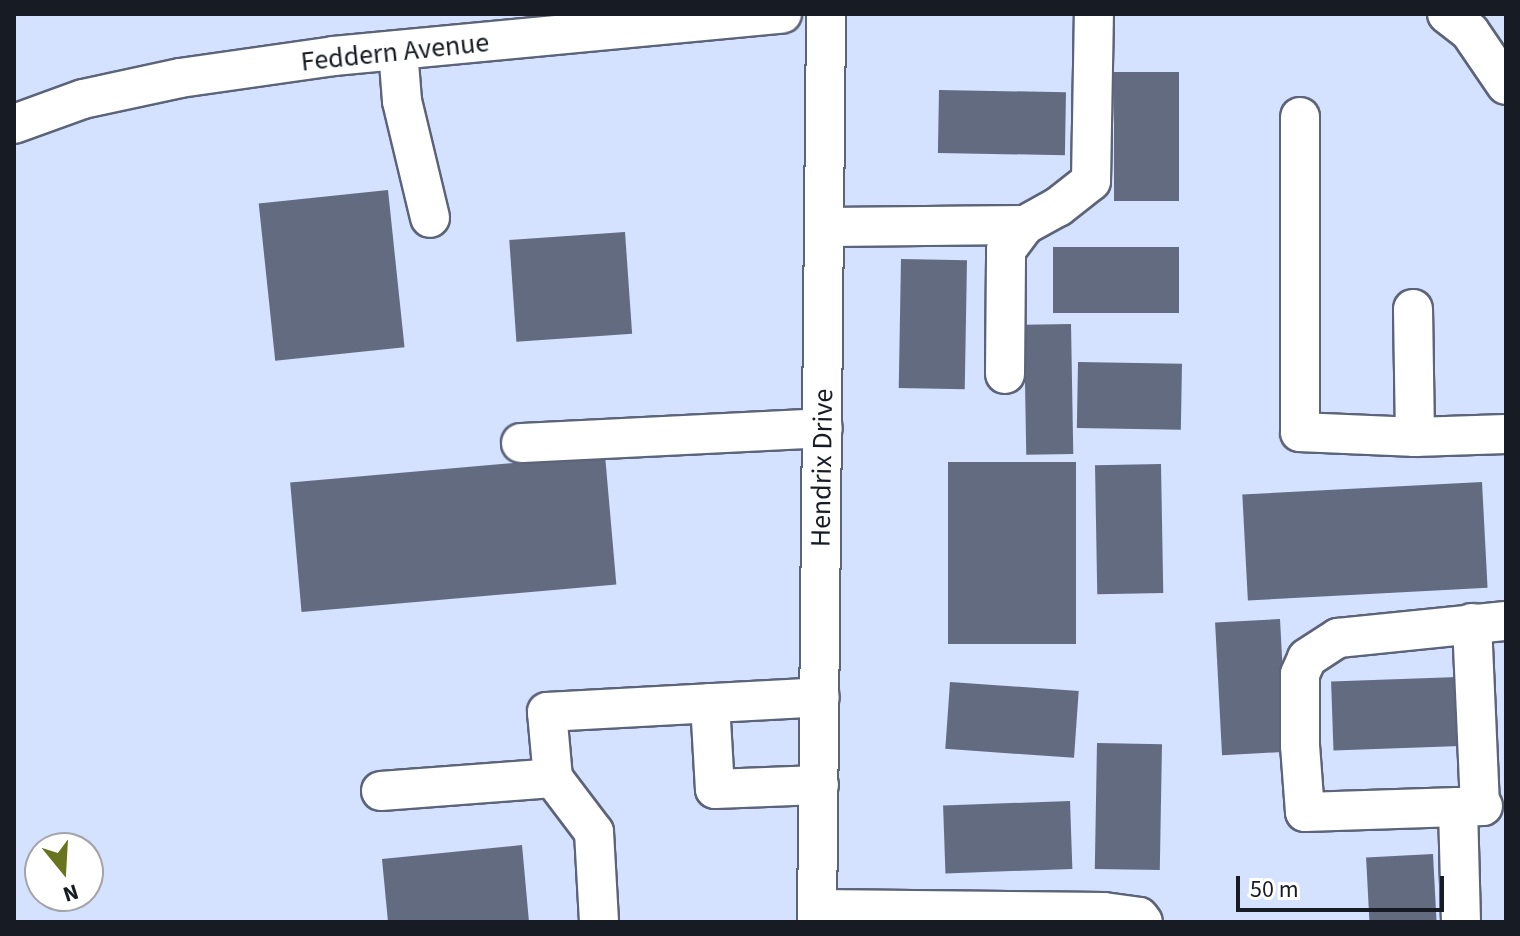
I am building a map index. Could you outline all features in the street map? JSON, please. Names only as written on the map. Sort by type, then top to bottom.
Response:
[{"type":"street","name":"Hendrix Drive","points":[[818,915],[826,14]]},
{"type":"street","points":[[1005,374],[1006,250],[1025,225],[1058,207],[1091,181],[1094,14]]},
{"type":"street","name":"Feddern Avenue","points":[[14,124],[83,99],[180,78],[627,21],[766,15]]},
{"type":"street","points":[[1457,17],[1506,85]]},
{"type":"street","points":[[398,50],[402,101],[430,218]]},
{"type":"street","points":[[1300,117],[1300,432],[1415,437],[1506,434]]},
{"type":"street","points":[[825,227],[1025,225]]},
{"type":"street","points":[[1413,309],[1415,437]]},
{"type":"street","points":[[521,443],[823,428]]},
{"type":"street","points":[[1461,922],[1481,806],[1489,622],[1338,638],[1307,658],[1300,674],[1300,746],[1305,812],[1481,806]]},
{"type":"street","points":[[599,922],[594,832],[553,778],[547,712],[820,697]]},
{"type":"street","points":[[710,703],[715,789],[819,785]]},
{"type":"street","points":[[381,791],[553,778]]},
{"type":"street","points":[[818,915],[1104,912],[1139,917],[1143,922]]},
{"type":"shaded area","points":[[14,14],[1506,14],[1506,922],[14,922]]},
{"type":"building","points":[[1114,72],[1179,72],[1179,201],[1114,201]]},
{"type":"building","points":[[939,90],[1066,92],[1065,155],[938,153]]},
{"type":"building","points":[[388,190],[405,347],[275,361],[259,204]]},
{"type":"building","points":[[625,232],[632,334],[516,342],[509,240]]},
{"type":"building","points":[[1053,247],[1179,247],[1179,313],[1053,313]]},
{"type":"building","points":[[901,259],[967,260],[965,389],[899,388]]},
{"type":"building","points":[[1071,324],[1073,454],[1026,455],[1024,325]]},
{"type":"building","points":[[1078,362],[1182,364],[1181,430],[1077,428]]},
{"type":"building","points":[[605,455],[616,585],[302,612],[290,483]]},
{"type":"building","points":[[948,462],[1076,462],[1076,644],[948,644]]},
{"type":"building","points":[[1161,464],[1163,593],[1097,594],[1095,465]]},
{"type":"building","points":[[1482,482],[1488,588],[1248,600],[1242,495]]},
{"type":"building","points":[[1280,619],[1287,752],[1222,755],[1215,622]]},
{"type":"building","points":[[1458,677],[1460,746],[1333,750],[1331,681]]},
{"type":"building","points":[[950,682],[1079,691],[1074,758],[945,749]]},
{"type":"building","points":[[1097,743],[1162,744],[1160,870],[1095,869]]},
{"type":"building","points":[[1070,801],[1072,869],[945,873],[943,805]]},
{"type":"building","points":[[522,845],[529,922],[388,922],[382,859]]},
{"type":"building","points":[[1433,854],[1437,922],[1369,922],[1366,858]]}]
